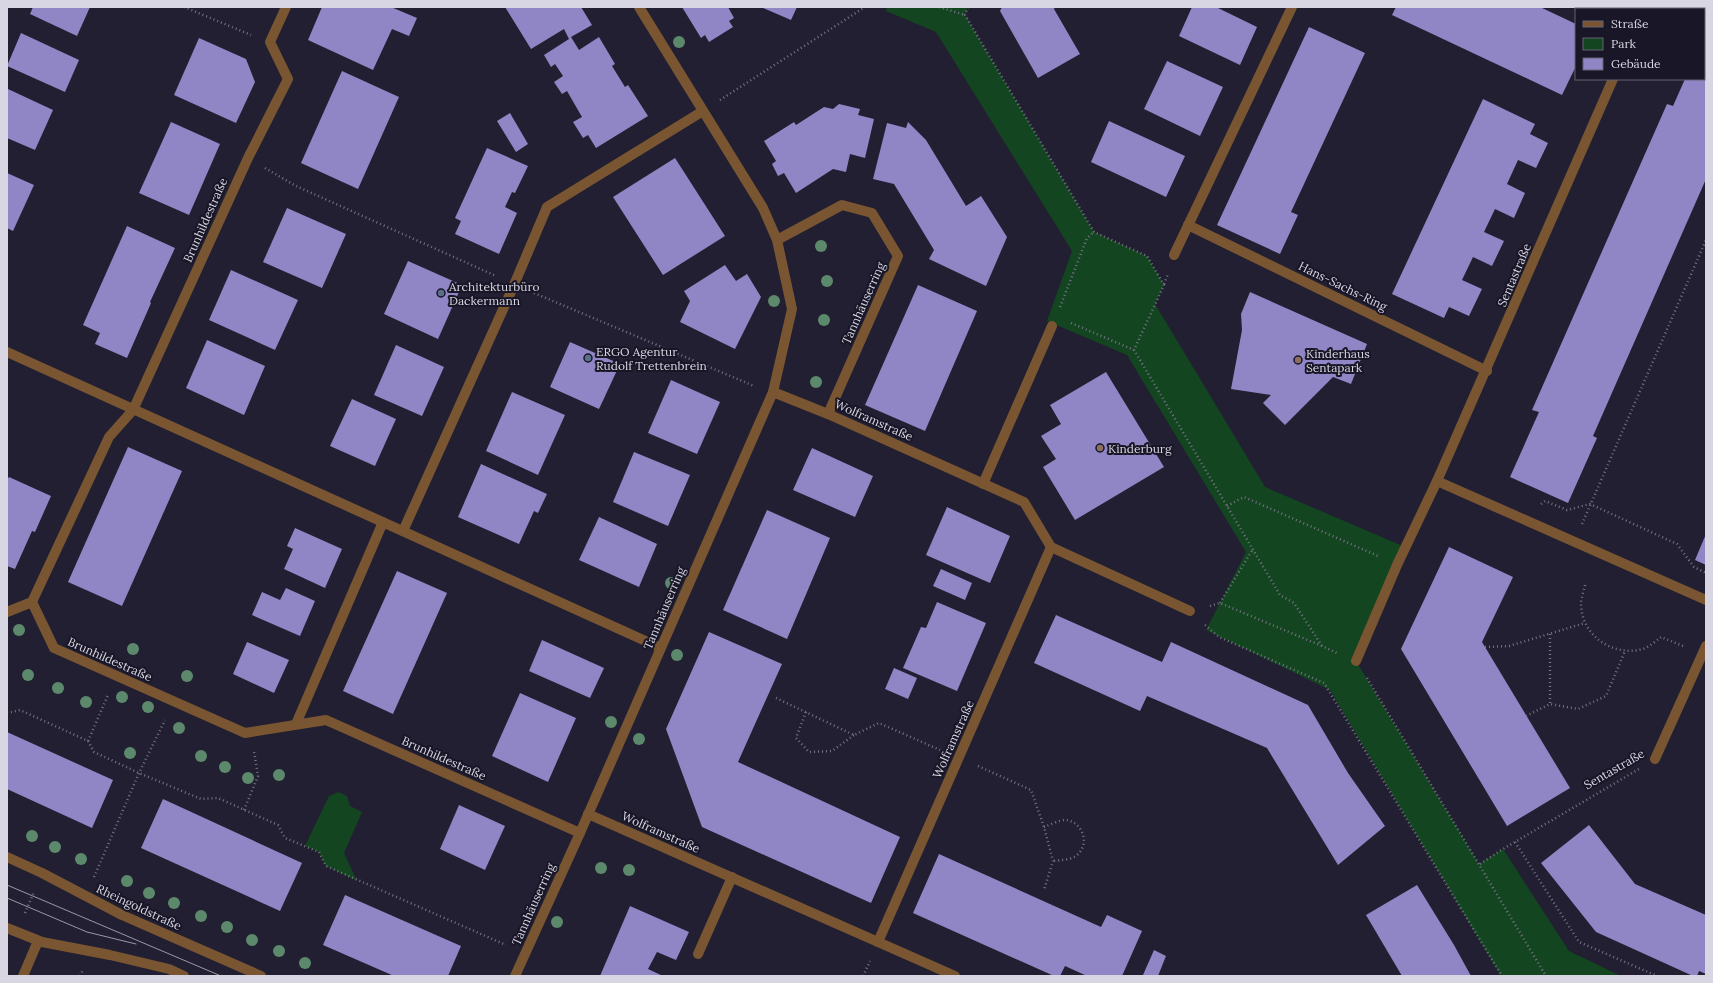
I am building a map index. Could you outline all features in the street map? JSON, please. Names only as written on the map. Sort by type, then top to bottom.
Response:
[{"type":"street","points":[[270,42],[286,7]]},
{"type":"street","name":"Tannhäuserring","points":[[515,976],[662,648],[773,392],[792,309],[777,240],[763,208],[639,7]]},
{"type":"street","points":[[1174,255],[1292,7]]},
{"type":"street","name":"Brunhildestraße","points":[[270,42],[288,79],[248,158],[133,410],[109,437],[32,602],[54,648],[245,733],[326,720],[580,833]]},
{"type":"street","name":"Sentastraße","points":[[1356,661],[1397,565],[1487,371],[1613,80]]},
{"type":"street","points":[[403,531],[514,285],[547,207],[703,111]]},
{"type":"street","name":"Tannhäuserring","points":[[777,240],[842,205],[872,213],[898,256],[828,414]]},
{"type":"street","name":"Hans-Sachs-Ring","points":[[1188,225],[1487,371]]},
{"type":"street","points":[[982,484],[1054,321]]},
{"type":"street","points":[[7,352],[662,648]]},
{"type":"street","name":"Wolframstraße","points":[[773,392],[828,414],[1024,502],[1051,547],[878,942]]},
{"type":"street","points":[[1437,481],[1706,600]]},
{"type":"street","points":[[296,724],[383,522]]},
{"type":"street","points":[[1051,547],[1190,611]]},
{"type":"street","points":[[7,612],[32,602]]},
{"type":"street","name":"Sentastraße","points":[[1655,760],[1704,650]]},
{"type":"street","name":"Wolframstraße","points":[[588,814],[955,976]]},
{"type":"street","name":"Rheingoldstraße","points":[[7,857],[42,873],[122,915],[261,976]]},
{"type":"street","points":[[698,954],[732,878]]},
{"type":"street","points":[[12,930],[38,941],[169,969],[184,976]]},
{"type":"street","points":[[23,976],[38,941]]},
{"type":"path","points":[[184,7],[270,42]]},
{"type":"path","points":[[703,111],[865,7]]},
{"type":"path","points":[[939,7],[964,15],[1094,232],[1147,256],[1164,285],[1134,350]]},
{"type":"path","points":[[964,15],[968,7]]},
{"type":"path","points":[[1094,232],[1087,238],[1054,321],[1134,350],[1280,595],[1294,603],[1322,646]]},
{"type":"path","points":[[1590,504],[1706,240]]},
{"type":"path","points":[[1227,506],[1244,497],[1397,565]]},
{"type":"path","points":[[1520,517],[1545,501],[1567,510],[1590,504],[1677,544],[1694,567],[1706,573]]},
{"type":"path","points":[[1220,603],[1253,549]]},
{"type":"path","points":[[1585,585],[1581,603],[1585,623],[1595,637],[1608,646],[1625,651],[1644,648],[1662,637],[1704,650]]},
{"type":"path","points":[[1190,611],[1220,603],[1356,661],[1480,864],[1546,976]]},
{"type":"path","points":[[1190,611],[1219,637],[1324,683],[1502,976]]},
{"type":"path","points":[[1485,647],[1508,646],[1585,623]]},
{"type":"path","points":[[1550,634],[1550,704]]},
{"type":"path","points":[[1526,716],[1550,704],[1578,710],[1606,696],[1625,651]]},
{"type":"path","points":[[88,741],[116,676]]},
{"type":"path","points":[[776,698],[854,735]]},
{"type":"path","points":[[85,896],[139,773],[174,701]]},
{"type":"path","points":[[7,713],[20,710],[88,741],[94,752],[139,773],[202,799],[218,798],[278,825],[285,838],[319,852],[326,866],[525,953]]},
{"type":"path","points":[[806,712],[796,738],[809,752],[832,751],[854,735],[879,723],[1032,790],[1053,861],[1044,890]]},
{"type":"path","points":[[244,810],[258,776],[251,732]]},
{"type":"path","name":"Sentastraße","points":[[1480,864],[1655,760]]},
{"type":"path","points":[[1044,827],[1064,820],[1073,822],[1082,829],[1085,841],[1079,853],[1070,858],[1053,861]]},
{"type":"path","points":[[1515,842],[1579,942],[1657,976]]},
{"type":"path","points":[[12,930],[42,873]]},
{"type":"green space","points":[[887,7],[968,7],[965,15],[1094,232],[1147,256],[1164,285],[1155,304],[1265,487],[1405,547],[1356,661],[1479,864],[1503,849],[1569,951],[1621,976],[1501,976],[1330,690],[1206,630],[1246,552],[1127,355],[1047,321],[1072,251],[936,32],[886,11]]},
{"type":"green space","points":[[338,792],[347,796],[350,806],[362,812],[344,853],[357,881],[326,866],[319,852],[305,846],[329,796]]},
{"type":"building","points":[[33,7],[90,7],[77,36],[30,14]]},
{"type":"building","points":[[322,7],[391,7],[417,18],[409,36],[392,29],[373,70],[308,40]]},
{"type":"building","points":[[505,7],[581,7],[592,25],[571,37],[579,50],[599,37],[615,64],[612,66],[625,87],[628,85],[648,116],[596,148],[588,135],[583,138],[573,122],[582,117],[567,91],[562,94],[554,82],[563,76],[555,64],[551,67],[544,55],[569,39],[564,29],[531,49]]},
{"type":"building","points":[[682,7],[728,7],[734,18],[729,21],[733,27],[709,42],[705,35],[701,38]]},
{"type":"building","points":[[761,7],[797,7],[791,20]]},
{"type":"building","points":[[1002,7],[1055,7],[1054,9],[1080,54],[1038,78],[1000,11]]},
{"type":"building","points":[[1192,7],[1216,7],[1257,27],[1240,65],[1179,36]]},
{"type":"building","points":[[1396,7],[1540,7],[1575,24],[1575,68],[1562,95],[1392,15]]},
{"type":"building","points":[[1309,27],[1365,53],[1291,212],[1298,215],[1280,254],[1217,225]]},
{"type":"building","points":[[21,33],[79,60],[65,92],[7,66]]},
{"type":"building","points":[[199,38],[246,59],[255,82],[236,123],[174,95]]},
{"type":"building","points":[[1167,61],[1223,87],[1200,136],[1144,109]]},
{"type":"building","points":[[342,71],[399,97],[358,189],[301,163]]},
{"type":"building","points":[[1706,78],[1706,179],[1593,436],[1597,438],[1568,503],[1510,477],[1539,412],[1532,410],[1667,104],[1673,106],[1685,80],[1705,80]]},
{"type":"building","points":[[8,89],[53,110],[35,150],[7,138]]},
{"type":"building","points":[[1483,99],[1535,124],[1530,134],[1548,143],[1536,168],[1518,160],[1507,184],[1525,193],[1514,218],[1495,209],[1484,232],[1504,241],[1492,266],[1473,257],[1462,280],[1482,289],[1469,316],[1449,307],[1444,318],[1392,294]]},
{"type":"building","points":[[839,104],[860,109],[858,115],[874,119],[865,158],[850,154],[846,172],[833,169],[796,193],[784,173],[778,176],[772,164],[776,161],[764,141],[794,122],[796,125],[824,107],[833,109]]},
{"type":"building","points":[[510,113],[528,144],[516,152],[497,121]]},
{"type":"building","points":[[1109,121],[1185,156],[1166,197],[1091,162]]},
{"type":"building","points":[[171,122],[220,144],[189,215],[139,193]]},
{"type":"building","points":[[908,122],[926,140],[966,206],[981,196],[1007,237],[986,286],[929,259],[934,250],[894,184],[873,179],[887,123],[906,128]]},
{"type":"building","points":[[487,148],[528,166],[515,193],[512,192],[505,207],[517,213],[499,254],[455,234],[461,221],[455,218]]},
{"type":"building","points":[[675,158],[725,236],[663,275],[613,197]]},
{"type":"building","points":[[7,173],[34,185],[13,231],[7,228]]},
{"type":"building","points":[[287,208],[346,234],[322,288],[263,262]]},
{"type":"building","points":[[127,226],[175,248],[150,302],[151,303],[127,358],[95,344],[100,333],[83,325]]},
{"type":"building","points":[[408,261],[462,285],[438,339],[384,314]]},
{"type":"building","points":[[725,265],[736,281],[747,274],[761,297],[735,349],[680,322],[690,301],[684,291]]},
{"type":"building","points":[[231,270],[298,300],[275,350],[209,320]]},
{"type":"building","points":[[918,285],[977,311],[925,431],[865,405]]},
{"type":"building","name":"Kinderhaus Sentapark","points":[[1250,292],[1367,344],[1351,384],[1333,377],[1285,425],[1263,403],[1271,395],[1231,389],[1242,330],[1241,314]]},
{"type":"building","points":[[207,340],[265,366],[244,415],[186,388]]},
{"type":"building","points":[[570,342],[620,364],[599,409],[550,387]]},
{"type":"building","points":[[396,345],[444,367],[422,416],[374,395]]},
{"type":"building","name":"Kinderburg","points":[[1106,372],[1164,467],[1075,520],[1043,467],[1056,459],[1041,436],[1061,424],[1050,405]]},
{"type":"building","points":[[671,380],[720,402],[697,454],[648,433]]},
{"type":"building","points":[[512,392],[565,415],[538,475],[486,451]]},
{"type":"building","points":[[352,399],[396,419],[375,466],[330,446]]},
{"type":"building","points":[[128,447],[182,471],[122,606],[68,582]]},
{"type":"building","points":[[812,448],[873,476],[855,517],[793,490]]},
{"type":"building","points":[[634,452],[690,475],[668,526],[613,502]]},
{"type":"building","points":[[481,464],[547,494],[538,513],[534,511],[519,544],[458,517]]},
{"type":"building","points":[[9,477],[51,496],[35,532],[32,531],[15,569],[7,566],[7,480]]},
{"type":"building","points":[[947,507],[1010,536],[990,583],[926,555]]},
{"type":"building","points":[[767,510],[830,538],[787,639],[723,610]]},
{"type":"building","points":[[599,517],[657,544],[639,587],[579,560]]},
{"type":"building","points":[[295,528],[342,549],[325,588],[284,569],[293,549],[287,546]]},
{"type":"building","points":[[1706,534],[1706,565],[1695,560]]},
{"type":"building","points":[[1449,547],[1513,577],[1482,642],[1570,788],[1507,826],[1401,649]]},
{"type":"building","points":[[941,569],[972,583],[965,600],[933,586]]},
{"type":"building","points":[[397,571],[447,593],[393,714],[343,691]]},
{"type":"building","points":[[286,588],[315,601],[300,636],[252,615],[262,592],[280,600]]},
{"type":"building","points":[[937,602],[986,623],[957,691],[903,668],[921,627],[926,628]]},
{"type":"building","points":[[1056,615],[1162,662],[1171,642],[1308,705],[1348,773],[1385,826],[1338,865],[1267,748],[1147,696],[1140,711],[1034,663]]},
{"type":"building","points":[[709,632],[782,664],[738,762],[900,837],[871,903],[702,827],[666,729]]},
{"type":"building","points":[[542,640],[604,668],[590,698],[529,671]]},
{"type":"building","points":[[247,642],[289,660],[274,693],[233,674]]},
{"type":"building","points":[[894,668],[917,678],[908,699],[885,689]]},
{"type":"building","points":[[520,693],[576,718],[548,782],[492,756]]},
{"type":"building","points":[[7,732],[113,780],[92,828],[7,789]]},
{"type":"building","points":[[163,799],[302,863],[280,911],[141,848]]},
{"type":"building","points":[[459,805],[505,826],[485,870],[440,849]]},
{"type":"building","points":[[1589,825],[1635,884],[1706,915],[1706,974],[1699,971],[1697,976],[1693,976],[1596,932],[1541,863]]},
{"type":"building","points":[[939,854],[1101,927],[1107,915],[1142,931],[1122,976],[1087,976],[1065,966],[1060,976],[1054,976],[913,913]]},
{"type":"building","points":[[1417,885],[1454,945],[1471,976],[1402,976],[1366,915]]},
{"type":"building","points":[[345,895],[461,946],[448,976],[394,976],[323,945]]},
{"type":"building","points":[[630,906],[689,932],[676,960],[657,952],[648,969],[663,976],[600,976]]},
{"type":"building","points":[[1154,950],[1166,956],[1158,976],[1143,975]]},
{"type":"tram line","points":[[7,885],[221,976]]},
{"type":"tram line","points":[[7,898],[87,932],[136,944]]},
{"type":"place","name":"Architekturbüro Dackermann","points":[[441,293]]},
{"type":"place","name":"ERGO Agentur Rudolf Trettenbrein","points":[[588,358]]},
{"type":"place","name":"Kinderhaus Sentapark","points":[[1298,360]]},
{"type":"place","name":"Kinderburg","points":[[1100,448]]}]
